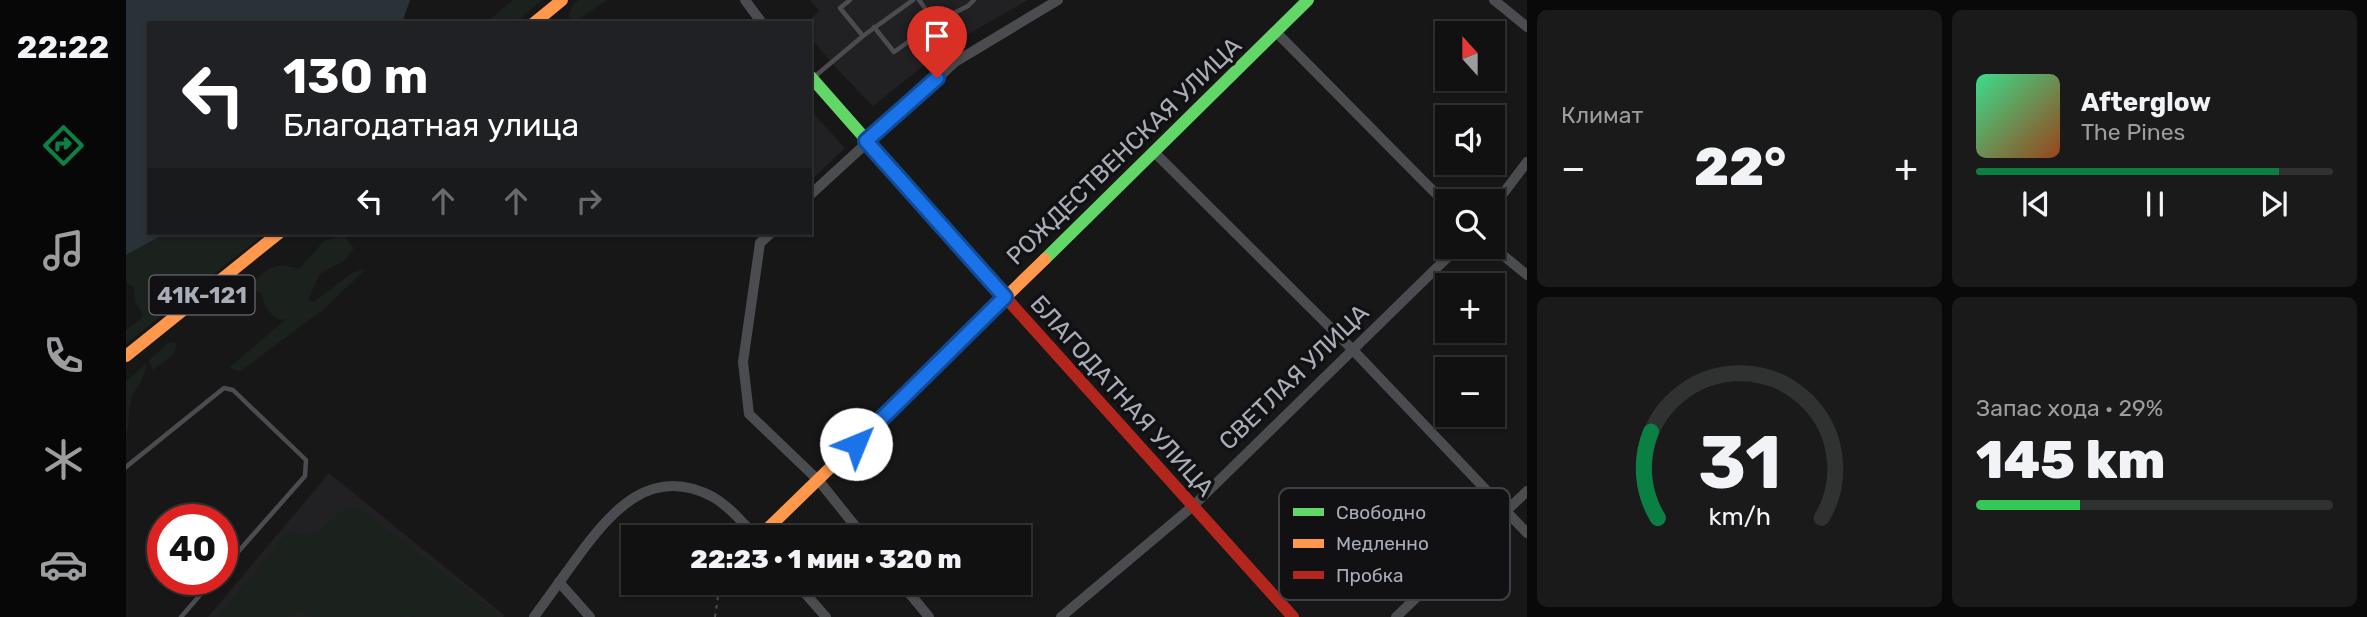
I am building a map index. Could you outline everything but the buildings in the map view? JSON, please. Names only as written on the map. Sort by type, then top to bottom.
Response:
[{"type":"street","points":[[536,21],[562,0]]},
{"type":"street","points":[[745,0],[761,21]]},
{"type":"street","points":[[812,193],[955,62],[1058,0]]},
{"type":"street","name":"РОЖДЕСТВЕНСКАЯ УЛИЦА","points":[[770,525],[819,481],[1308,0]]},
{"type":"street","points":[[1494,0],[1527,27]]},
{"type":"street","points":[[1276,32],[1435,193]]},
{"type":"street","name":"БЛАГОДАТНАЯ УЛИЦА","points":[[812,79],[1293,617]]},
{"type":"street","points":[[1154,152],[1352,349],[1483,488]]},
{"type":"street","points":[[1505,191],[1527,162]]},
{"type":"street","name":"41К-121","points":[[126,356],[277,235]]},
{"type":"street","points":[[769,235],[760,243],[743,362],[749,414],[819,481],[854,525]]},
{"type":"street","points":[[1505,257],[1527,275]]},
{"type":"street","name":"СВЕТЛАЯ УЛИЦА","points":[[1061,617],[1193,506],[1446,259]]},
{"type":"street","points":[[534,617],[605,521],[626,502],[646,491],[666,487],[690,488],[713,497],[745,525]]},
{"type":"street","points":[[1510,506],[1527,491]]},
{"type":"street","points":[[1510,516],[1527,533]]},
{"type":"street","points":[[559,582],[590,617]]},
{"type":"street","points":[[807,595],[826,617]]},
{"type":"street","points":[[911,595],[929,617]]},
{"type":"street","points":[[1396,617],[1413,600]]},
{"type":"lane","points":[[850,0],[840,8],[863,36]]},
{"type":"lane","points":[[812,77],[874,27],[913,0]]},
{"type":"lane","points":[[919,0],[936,22]]},
{"type":"lane","points":[[874,27],[894,52],[936,22],[968,6],[974,0]]},
{"type":"lane","points":[[126,467],[224,388],[233,390],[306,460],[305,476],[238,552]]},
{"type":"lane","points":[[181,617],[200,595]]},
{"type":"path","points":[[715,617],[718,595]]},
{"type":"shaded area","points":[[126,0],[410,0],[403,21],[147,21],[147,235],[162,235],[126,255]]},
{"type":"shaded area","points":[[513,0],[543,0],[517,21],[488,21]]},
{"type":"shaded area","points":[[579,0],[607,0],[576,21],[568,17],[573,4]]},
{"type":"shaded area","points":[[810,0],[1028,0],[951,44],[873,106],[812,39],[812,21],[808,21],[819,11]]},
{"type":"shaded area","points":[[812,112],[845,148],[812,179]]},
{"type":"shaded area","points":[[162,235],[262,235],[126,344],[126,330],[144,316],[135,302],[134,288],[126,281],[126,255]]},
{"type":"shaded area","points":[[343,236],[354,248],[344,261],[320,274],[308,300],[314,302],[352,273],[367,268],[324,309],[241,371],[229,368],[286,319],[280,320],[273,315],[261,293],[251,289],[260,276],[277,266],[299,269],[324,241]]},
{"type":"shaded area","points":[[170,342],[177,343],[174,354],[153,370],[149,360]]},
{"type":"shaded area","points":[[146,364],[144,376],[131,401],[126,436],[126,381]]},
{"type":"shaded area","points":[[329,473],[504,615],[208,617],[226,595],[238,595],[238,581]]},
{"type":"shaded area","points":[[358,507],[495,612],[497,617],[315,617],[300,612],[287,617],[217,617],[289,531],[307,535],[314,533],[345,508]]},
{"type":"traffic: fast","points":[[1045,259],[1308,0]]},
{"type":"traffic: fast","points":[[812,78],[988,278]]},
{"type":"traffic: slow","points":[[536,21],[562,0]]},
{"type":"traffic: slow","points":[[126,356],[277,235]]},
{"type":"traffic: slow","points":[[771,525],[1045,259]]},
{"type":"traffic: jam","points":[[988,278],[1293,617]]},
{"type":"route","points":[[856,444],[1005,297],[866,141],[937,78]]}]
